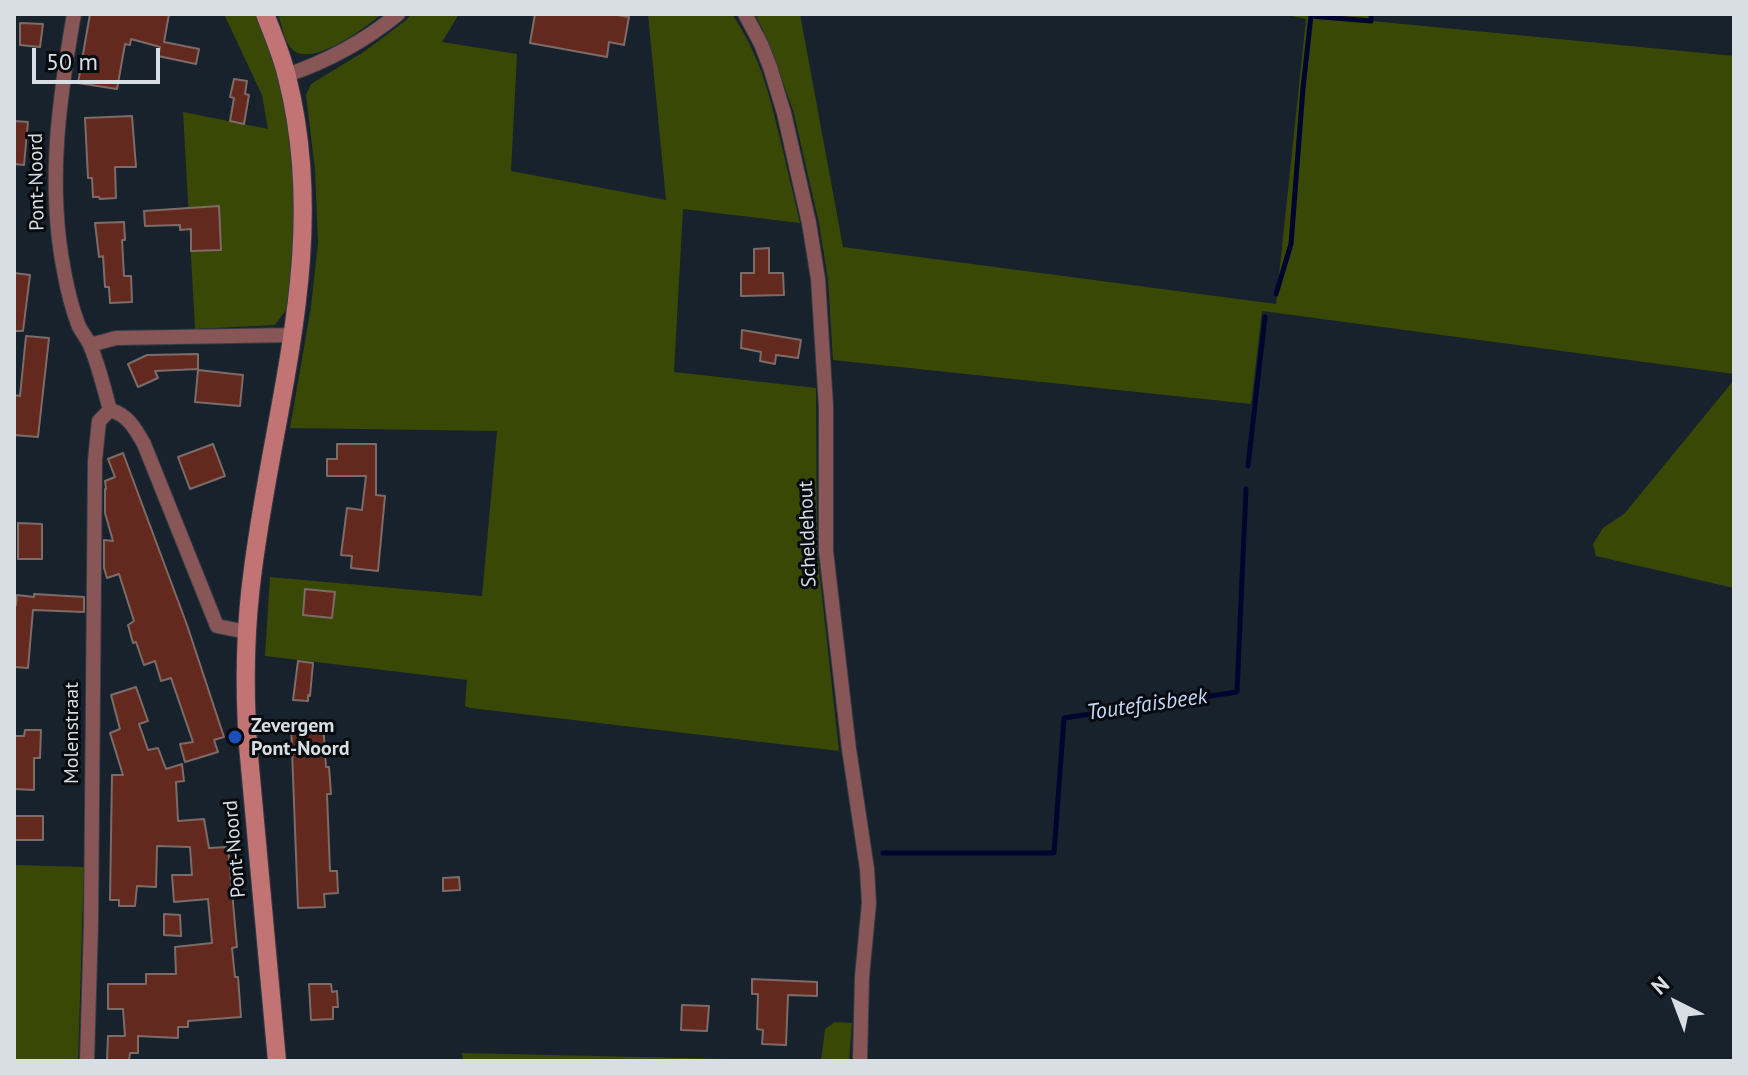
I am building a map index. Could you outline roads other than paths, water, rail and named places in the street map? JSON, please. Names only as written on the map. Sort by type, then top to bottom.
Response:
[{"type":"street","name":"Pont-Noord","points":[[74,14],[59,114],[55,169],[57,213],[64,272],[79,326],[90,345],[110,410]]},
{"type":"street","name":"Pont-Noord","points":[[265,14],[287,75],[296,119],[303,192],[303,247],[293,335],[253,568],[247,632],[245,703],[277,1061]]},
{"type":"street","points":[[287,75],[330,58],[377,31],[398,14]]},
{"type":"street","name":"Scheldehout","points":[[745,14],[770,67],[784,113],[809,223],[818,279],[826,406],[826,551],[869,903],[862,977],[860,1061]]},
{"type":"street","points":[[90,345],[116,338],[293,335]]},
{"type":"street","points":[[110,410],[122,413],[144,444],[217,626],[247,632]]},
{"type":"street","name":"Molenstraat","points":[[87,1061],[95,460],[99,421],[110,410]]},
{"type":"waterway","name":"Toutefaisbeek","points":[[1276,294],[1291,244],[1311,16],[1371,21],[1371,14]]},
{"type":"waterway","name":"Toutefaisbeek","points":[[1248,466],[1265,317]]},
{"type":"waterway","name":"Toutefaisbeek","points":[[883,853],[1054,853],[1064,718],[1237,692],[1246,489]]},
{"type":"place","name":"Zevergem Pont-Noord","points":[[235,737]]}]
